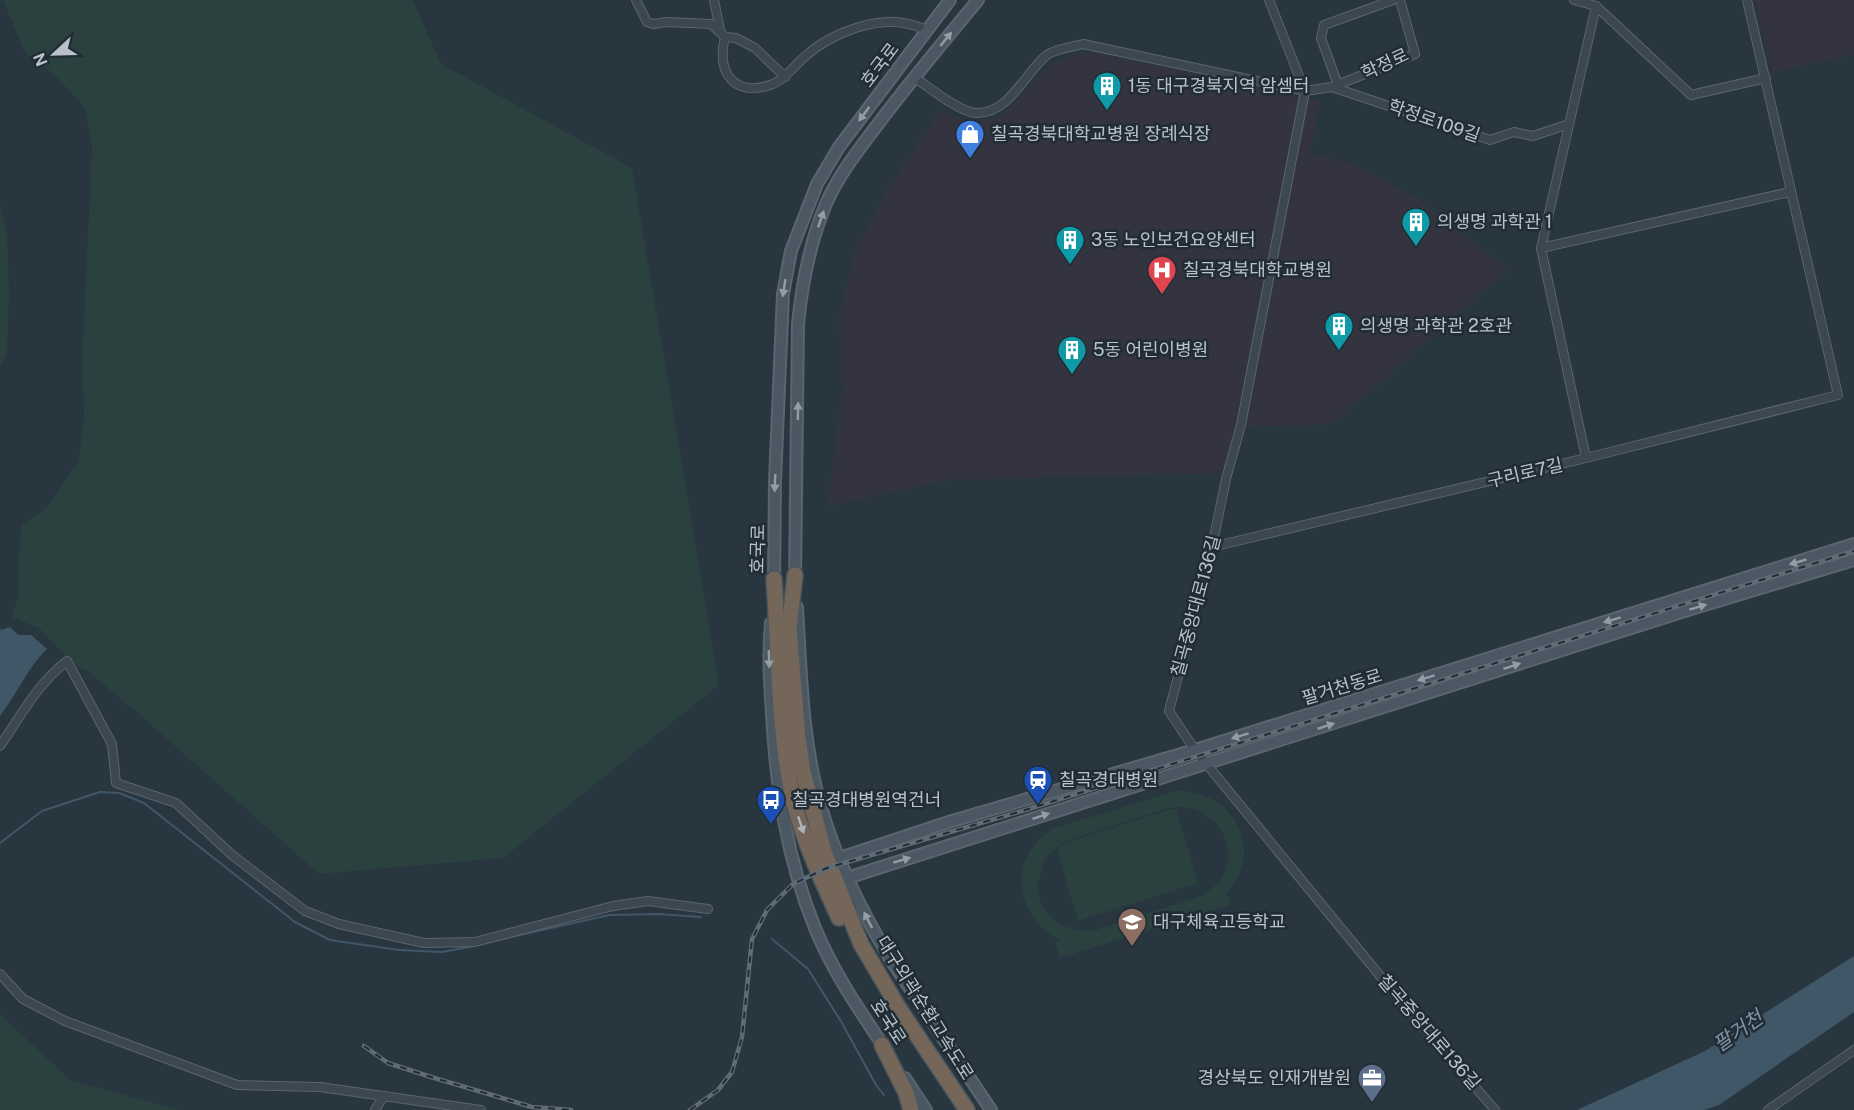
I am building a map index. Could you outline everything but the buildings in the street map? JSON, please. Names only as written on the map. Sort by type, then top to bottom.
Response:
[{"type":"highway","name":"대구외곽순환고속도로","points":[[795,575],[789,629],[798,738],[803,772],[824,852],[848,915],[870,961],[967,1110]]},
{"type":"highway","name":"대구외곽순환고속도로","points":[[774,579],[785,750],[795,804],[811,853],[861,962],[886,1007],[955,1110]]},
{"type":"highway","points":[[882,1045],[906,1093],[911,1110]]},
{"type":"main road","name":"호국로","points":[[927,1110],[842,983],[815,929],[790,852],[782,811],[773,743],[769,666],[783,294],[791,251],[817,184],[839,147],[950,0]]},
{"type":"main road","name":"호국로","points":[[978,0],[896,100],[842,173],[826,204],[802,285],[798,324],[795,575],[805,725],[820,807],[847,878],[873,931],[991,1110]]},
{"type":"main road","name":"팔거천동로","points":[[840,858],[952,820],[1195,750],[1854,544]]},
{"type":"main road","name":"팔거천동로","points":[[847,878],[1691,609],[1854,560]]},
{"type":"street","points":[[636,0],[647,22],[653,24],[667,22],[711,24],[723,34],[755,48],[785,77]]},
{"type":"street","points":[[714,0],[723,34],[722,63],[729,77],[739,86],[752,89],[775,83],[785,77],[810,52],[824,42],[869,24],[887,22],[909,24],[927,30]]},
{"type":"street","points":[[1269,0],[1305,91]]},
{"type":"street","points":[[1335,86],[1320,38],[1324,25],[1393,0]]},
{"type":"street","name":"학정로","points":[[1305,91],[1335,86],[1415,54],[1400,0]]},
{"type":"street","points":[[1574,0],[1596,6],[1691,95],[1766,78]]},
{"type":"street","points":[[1541,248],[1791,192],[1747,0]]},
{"type":"street","points":[[1586,458],[1541,248],[1596,6]]},
{"type":"street","name":"호국로","points":[[915,78],[963,109],[975,113],[991,110],[1009,98],[1047,55],[1083,44],[1305,91]]},
{"type":"street","name":"학정로109길","points":[[1335,86],[1490,140],[1514,132],[1533,136],[1569,124]]},
{"type":"street","name":"칠곡중앙대로136길","points":[[1305,91],[1241,425],[1169,711],[1195,750],[1399,999],[1495,1110]]},
{"type":"street","name":"구리로7길","points":[[1212,547],[1838,395],[1791,192]]},
{"type":"street","points":[[0,746],[36,692],[57,668],[67,661],[112,744],[116,783],[177,803],[232,855],[296,904],[306,911],[339,924],[424,944],[475,942],[613,906],[648,901],[708,909]]},
{"type":"street","points":[[0,974],[23,999],[64,1021],[237,1085],[320,1087],[481,1110]]},
{"type":"street","points":[[1768,1110],[1854,1050]]},
{"type":"street","points":[[375,1110],[384,1096]]},
{"type":"shaded area","points":[[1755,0],[1854,0],[1854,54],[1772,73]]},
{"type":"shaded area","name":"칠곡경북대학교병원","points":[[1090,51],[1320,101],[1310,153],[1353,164],[1418,199],[1508,270],[1332,424],[1249,427],[1243,430],[1227,473],[949,480],[828,506],[842,391],[839,320],[855,249],[891,185],[941,110],[968,123],[998,117],[1054,62]]},
{"type":"green space","points":[[3,0],[413,0],[441,64],[632,168],[719,685],[503,858],[319,874],[131,707],[87,671],[75,665],[39,628],[12,617],[19,594],[18,560],[22,525],[47,507],[79,461],[84,414],[82,360],[92,149],[85,108],[54,74],[25,53]]},
{"type":"green space","points":[[0,207],[7,232],[9,294],[7,351],[0,368]]},
{"type":"green space","points":[[1176,791],[1196,793],[1213,800],[1227,811],[1238,825],[1243,841],[1244,858],[1239,876],[1227,893],[1230,905],[1060,958],[1055,942],[1060,940],[1044,930],[1033,917],[1025,902],[1022,885],[1023,869],[1028,854],[1039,840],[1054,828]],"holes":[[[1173,807],[1193,809],[1209,817],[1220,829],[1226,843],[1228,859],[1223,874],[1213,888],[1196,898],[1096,930],[1083,931],[1063,926],[1055,921],[1041,905],[1037,885],[1045,859],[1063,842]]]},
{"type":"green space","points":[[1176,809],[1198,883],[1078,921],[1057,849],[1064,843]]},
{"type":"green space","points":[[0,1014],[70,1080],[179,1110],[0,1110]]},
{"type":"water","points":[[10,627],[18,635],[31,635],[47,649],[34,664],[0,716],[0,628],[1,630]]},
{"type":"water","name":"팔거천","points":[[1854,956],[1854,1012],[1719,1105],[1704,1110],[1577,1110],[1705,1051]]},
{"type":"waterway","points":[[0,843],[42,811],[100,792],[119,793],[144,803],[295,922],[330,940],[399,950],[442,952],[474,946]]},
{"type":"waterway","points":[[485,943],[609,915],[658,914],[701,917]]},
{"type":"waterway","points":[[772,939],[808,969],[884,1095]]},
{"type":"railway","points":[[690,1110],[718,1090],[732,1072],[742,1037],[752,939],[767,910],[793,884],[827,868],[1022,811],[1854,551]]},
{"type":"railway","points":[[364,1046],[388,1063],[431,1077],[532,1107],[571,1110]]},
{"type":"place","name":"1동 대구경북지역 암셈터","points":[[1107,112]]},
{"type":"place","name":"칠곡경북대학교병원 장례식장","points":[[970,160]]},
{"type":"place","name":"의생명 과학관 1","points":[[1416,248]]},
{"type":"place","name":"3동 노인보건요양센터","points":[[1070,266]]},
{"type":"place","name":"칠곡경북대학교병원","points":[[1162,296]]},
{"type":"place","name":"의생명 과학관 2호관","points":[[1339,352]]},
{"type":"place","name":"5동 어린이병원","points":[[1072,376]]},
{"type":"place","name":"칠곡경대병원","points":[[1038,806]]},
{"type":"place","name":"칠곡경대병원역건너","points":[[771,826]]},
{"type":"place","name":"대구체육고등학교","points":[[1132,948]]},
{"type":"place","name":"경상북도 인재개발원","points":[[1372,1104]]}]
